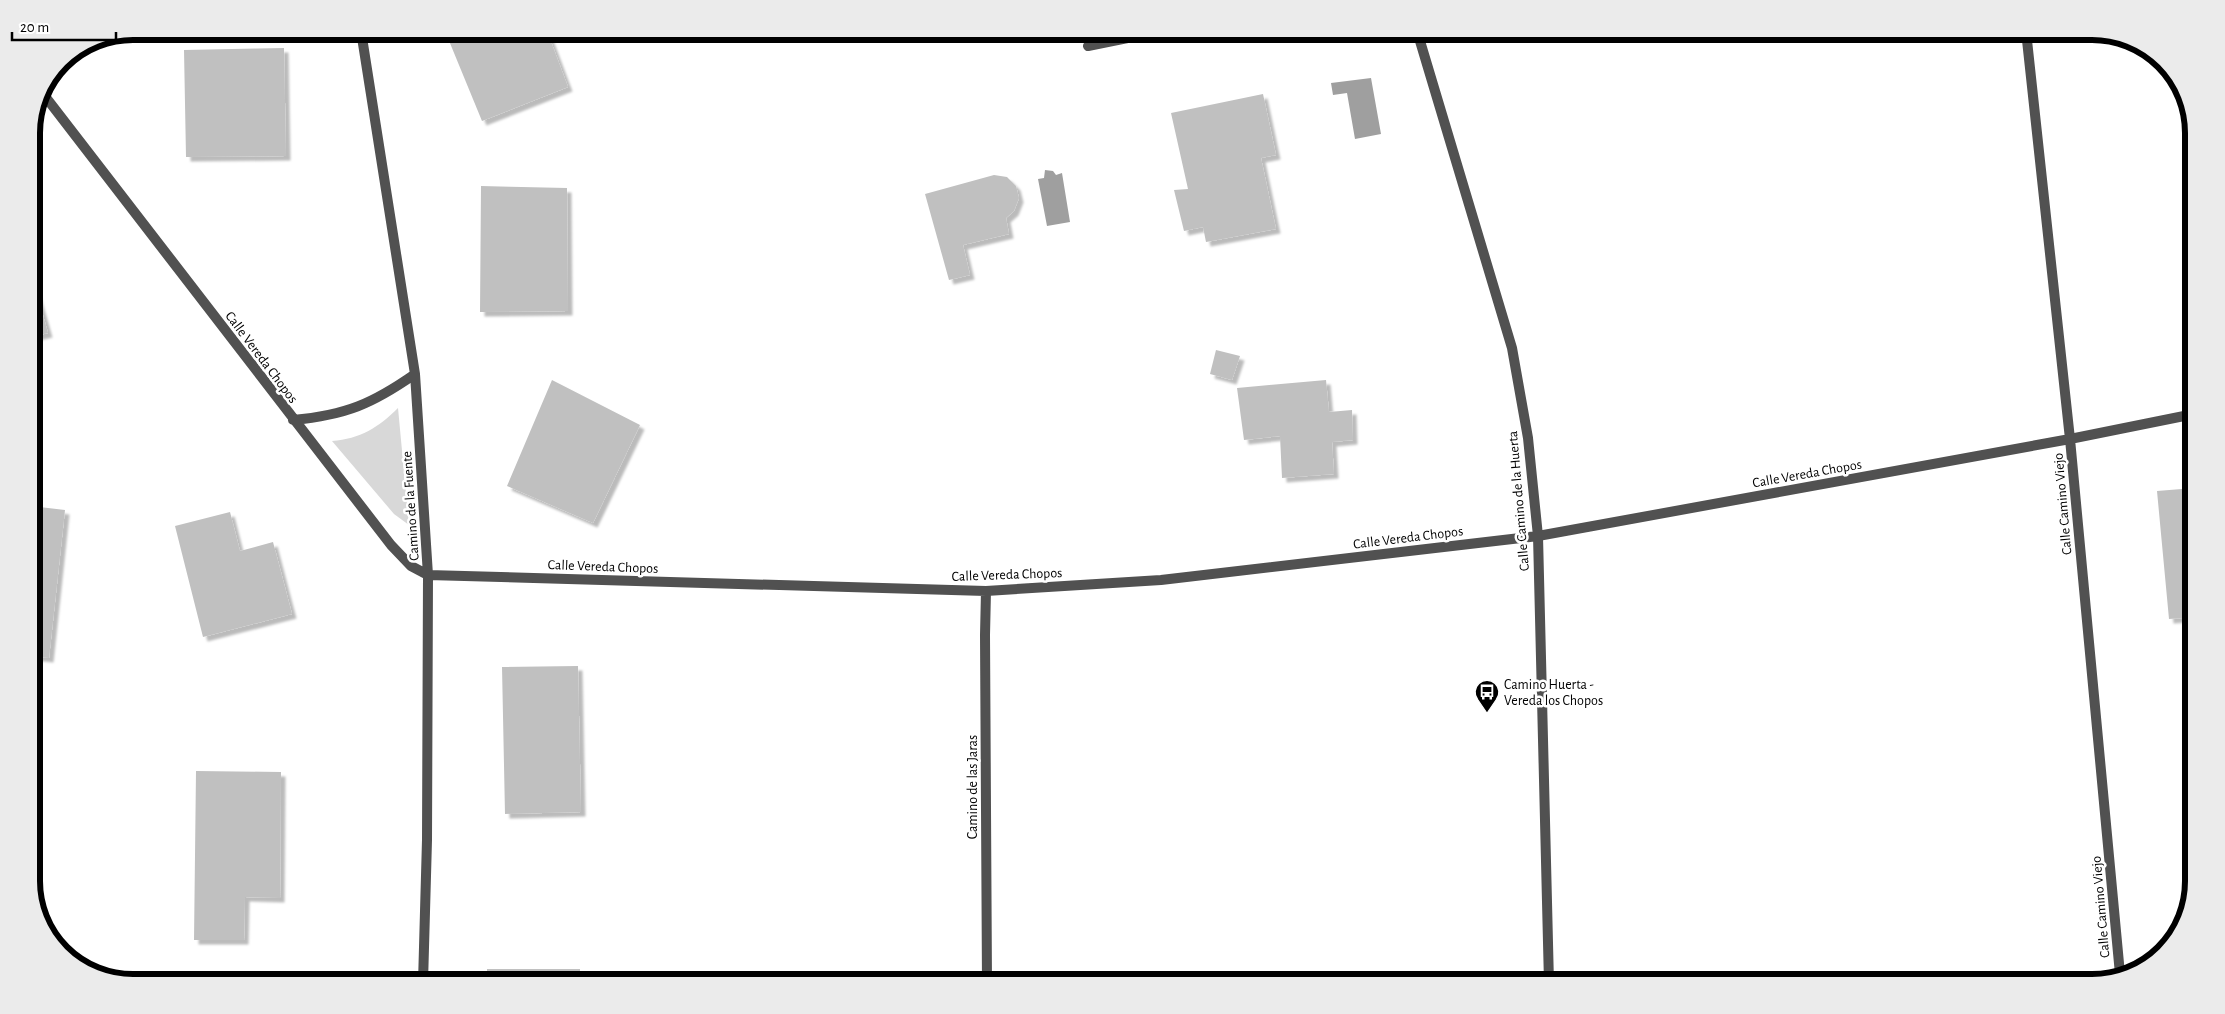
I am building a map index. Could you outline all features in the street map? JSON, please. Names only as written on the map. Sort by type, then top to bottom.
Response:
[{"type":"street","name":"Camino de la Fuente","points":[[363,40],[415,374],[428,575],[427,810],[423,974]]},
{"type":"street","points":[[1088,46],[1118,40]]},
{"type":"street","name":"Calle Camino de la Huerta","points":[[1421,40],[1512,348],[1528,438],[1538,536],[1549,974]]},
{"type":"street","name":"Calle Camino Viejo","points":[[2027,40],[2070,439],[2120,970]]},
{"type":"street","name":"Calle Vereda Chopos","points":[[47,99],[391,545],[411,566],[428,575],[986,591],[1161,580],[1538,536],[2070,439],[2185,416]]},
{"type":"street","points":[[293,420],[325,417],[353,410],[386,395],[415,374]]},
{"type":"street","name":"Camino de las Jaras","points":[[986,591],[987,974]]},
{"type":"shaded area","points":[[1371,78],[1381,134],[1355,139],[1347,93],[1333,95],[1331,83]]},
{"type":"shaded area","points":[[1045,170],[1053,171],[1056,175],[1062,173],[1070,222],[1047,226],[1038,179],[1044,178]]},
{"type":"shaded area","points":[[398,408],[409,525],[394,514],[332,441],[351,438],[368,431],[384,421]]},
{"type":"building","points":[[449,40],[550,40],[568,87],[482,121]]},
{"type":"building","points":[[284,48],[286,156],[186,157],[184,50]]},
{"type":"building","points":[[1263,94],[1276,155],[1261,158],[1276,229],[1206,242],[1203,227],[1184,231],[1174,190],[1188,189],[1171,113]]},
{"type":"building","points":[[994,175],[1007,177],[1016,186],[1019,198],[1014,211],[1006,218],[1009,234],[963,245],[970,275],[949,280],[925,194]]},
{"type":"building","points":[[481,186],[567,188],[568,311],[480,312]]},
{"type":"building","points":[[40,305],[48,333],[40,335]]},
{"type":"building","points":[[1216,350],[1240,356],[1232,380],[1210,374]]},
{"type":"building","points":[[552,380],[640,425],[593,523],[507,486]]},
{"type":"building","points":[[1326,380],[1329,412],[1352,410],[1353,440],[1332,442],[1334,474],[1282,478],[1280,436],[1244,440],[1237,388]]},
{"type":"building","points":[[2185,489],[2185,618],[2169,619],[2157,491]]},
{"type":"building","points":[[40,507],[65,510],[49,658],[40,657]]},
{"type":"building","points":[[230,512],[240,551],[273,542],[292,614],[203,637],[175,526]]},
{"type":"building","points":[[578,666],[581,812],[505,814],[502,667]]},
{"type":"building","points":[[196,771],[281,772],[280,898],[245,897],[244,940],[194,940]]},
{"type":"building","points":[[487,969],[580,969],[580,974],[487,974]]},
{"type":"place","name":"Camino Huerta - Vereda los Chopos","points":[[1487,713]]}]
